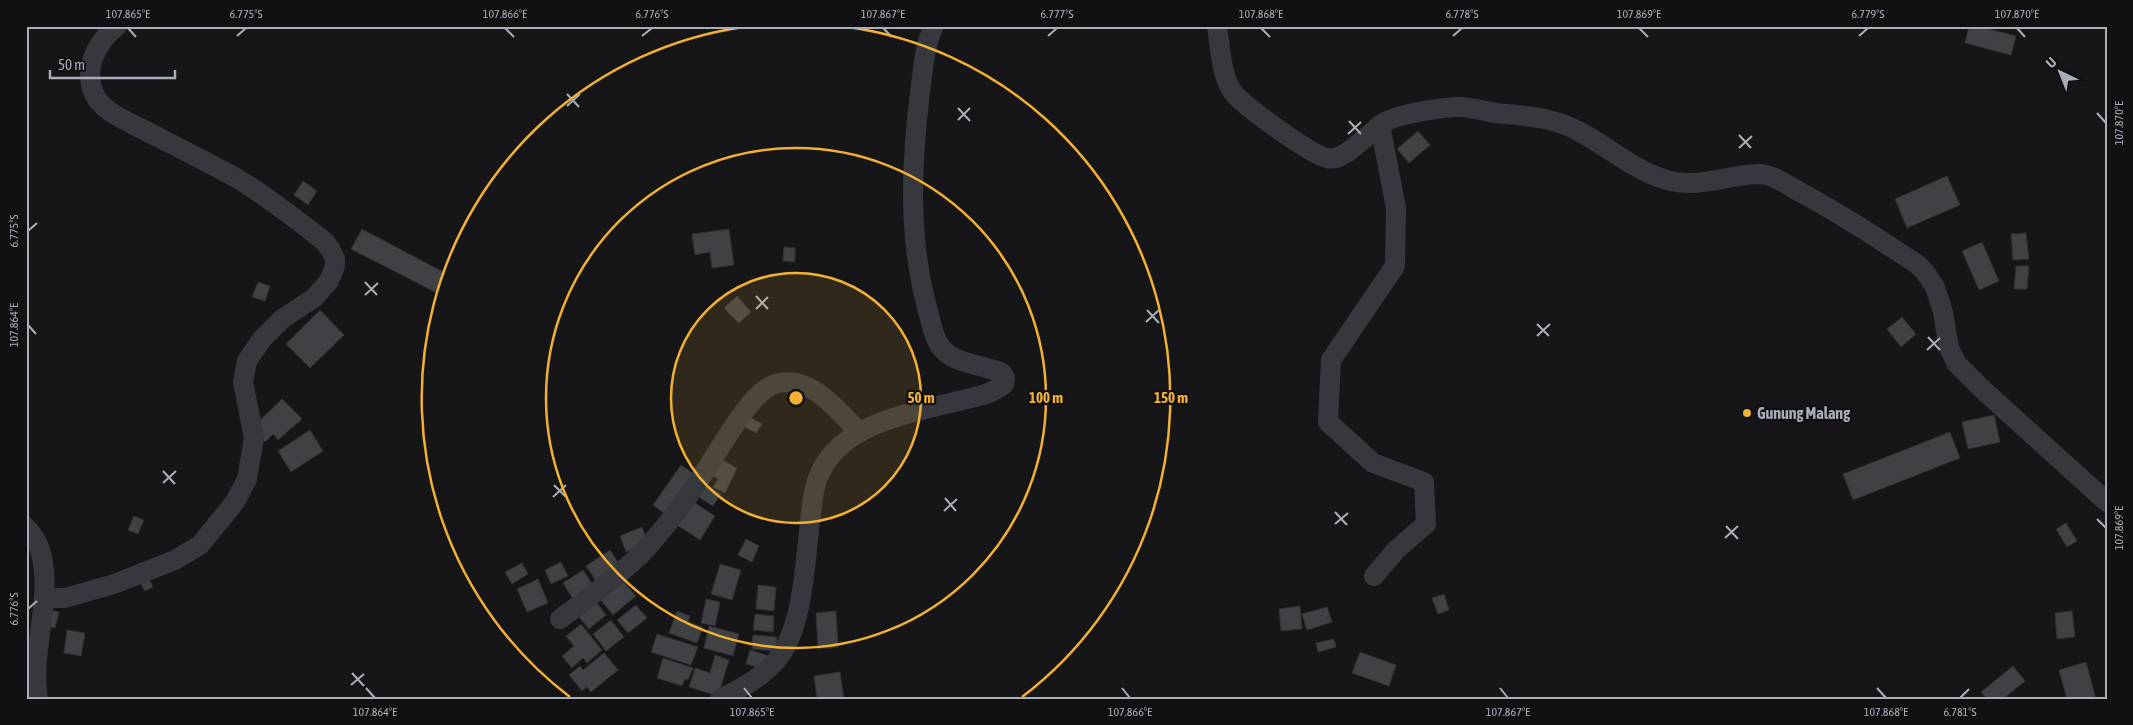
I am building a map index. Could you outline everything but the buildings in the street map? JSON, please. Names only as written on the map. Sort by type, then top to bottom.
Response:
[{"type":"street","points":[[44,598],[64,598],[114,584],[158,568],[200,545],[244,488],[254,438],[243,382],[247,361],[262,339],[282,319],[321,292],[329,281],[335,266],[335,259],[324,241],[239,180],[102,106],[91,88],[88,77],[95,53],[117,26]]},
{"type":"street","points":[[720,699],[760,676],[772,666],[788,644],[794,629],[802,586],[812,504],[818,476],[844,442],[878,423],[980,396],[1004,384],[1005,378],[1002,373],[960,360],[945,352],[934,333],[920,284],[913,220],[913,178],[922,78],[927,48],[934,26]]},
{"type":"street","points":[[1217,26],[1225,72],[1232,90],[1255,113],[1313,152],[1329,159],[1339,157],[1380,125],[1395,117],[1459,107],[1536,116],[1560,123],[1580,132],[1639,168],[1668,180],[1693,184],[1759,174],[1779,180],[1847,217],[1921,268],[1935,287],[1943,312],[1949,348],[1957,364],[2107,502]]},
{"type":"street","points":[[1374,576],[1396,550],[1426,524],[1424,482],[1373,463],[1328,422],[1331,360],[1395,266],[1396,208],[1380,125]]},
{"type":"street","points":[[560,619],[610,582],[640,554],[689,496],[737,421],[752,403],[776,383],[791,381],[816,391],[859,432]]},
{"type":"street","points":[[26,527],[41,552],[44,598],[37,651],[36,685],[38,699]]},
{"type":"place","name":"Gunung Malang","points":[[1747,413]]}]
